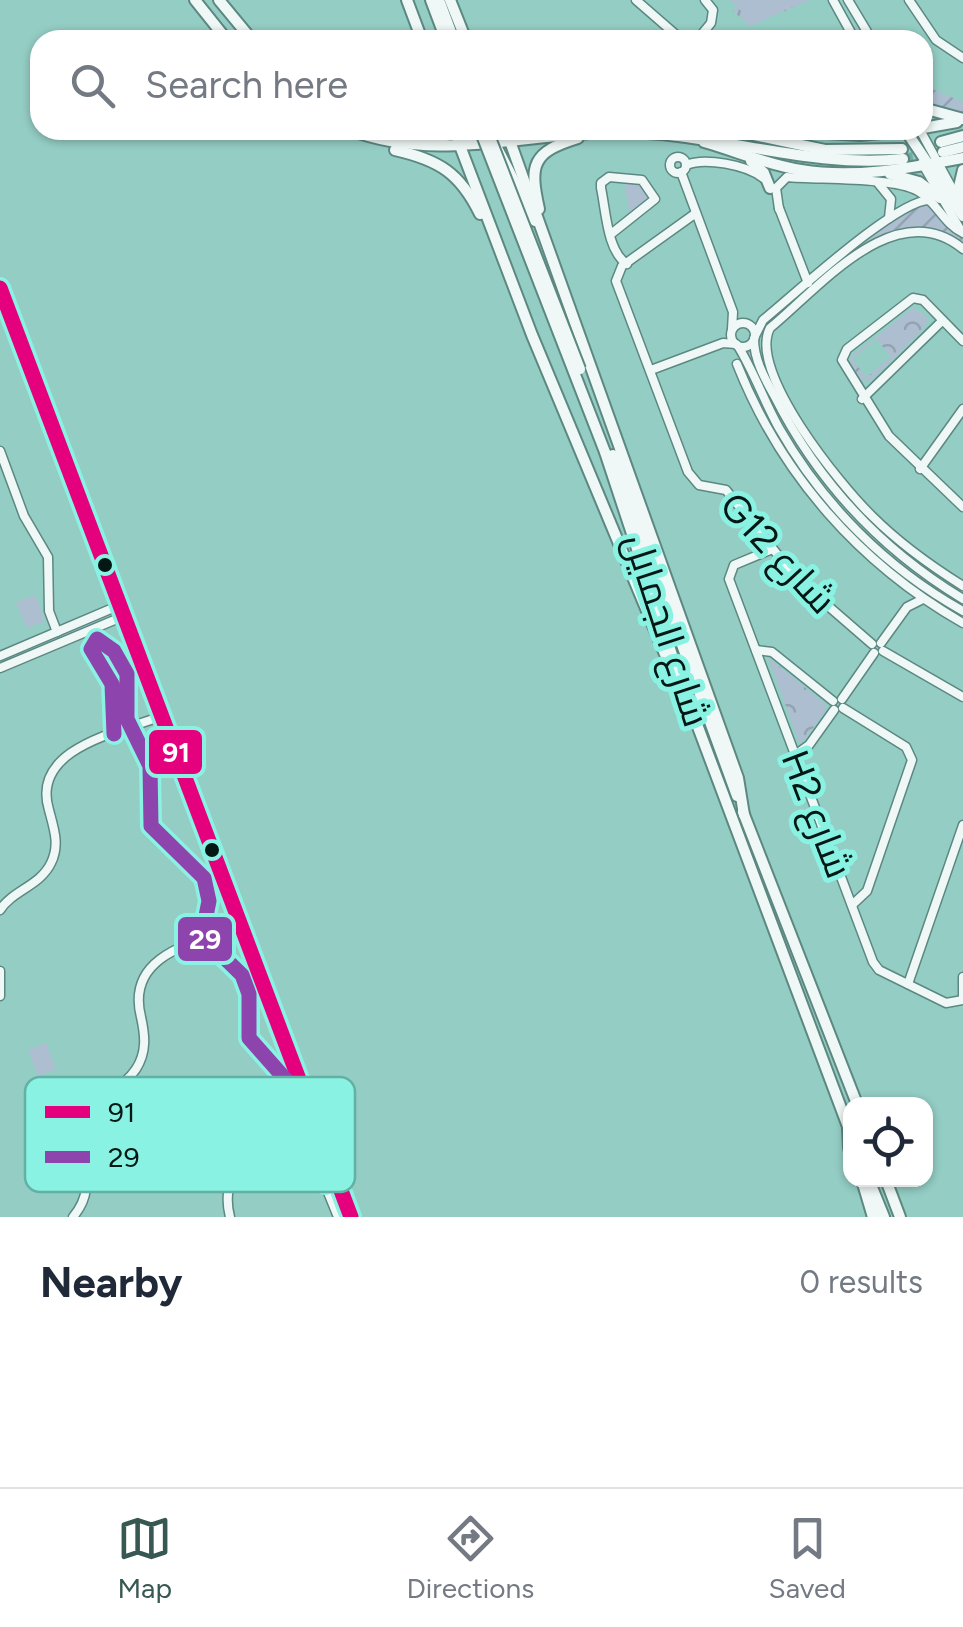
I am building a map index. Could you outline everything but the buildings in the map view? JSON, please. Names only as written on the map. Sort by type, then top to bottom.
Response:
[{"type":"highway","points":[[868,1187],[874,1217]]},
{"type":"main road","points":[[196,0],[219,30]]},
{"type":"main road","points":[[219,0],[244,30]]},
{"type":"main road","points":[[406,0],[418,30]]},
{"type":"main road","points":[[431,0],[442,30]]},
{"type":"main road","points":[[439,0],[450,30]]},
{"type":"main road","points":[[450,0],[462,30]]},
{"type":"main road","points":[[933,111],[963,120]]},
{"type":"main road","points":[[933,126],[963,120]]},
{"type":"main road","points":[[935,158],[963,136]]},
{"type":"main road","points":[[376,140],[448,168],[464,183],[493,230]]},
{"type":"main road","points":[[458,140],[662,650],[680,679]]},
{"type":"main road","name":"شارع الجمايل","points":[[485,140],[855,1097]]},
{"type":"main road","points":[[486,140],[528,215],[539,225]]},
{"type":"main road","points":[[509,140],[664,561],[738,778],[744,814]]},
{"type":"main road","points":[[539,225],[533,176],[538,159],[550,148],[571,140]]},
{"type":"main road","points":[[691,140],[801,170],[908,178],[936,199]]},
{"type":"main road","points":[[705,140],[818,159],[902,154],[824,150],[777,140]]},
{"type":"main road","points":[[921,140],[963,209]]},
{"type":"main road","points":[[873,177],[963,147]]},
{"type":"main road","points":[[742,154],[761,168],[770,188]]},
{"type":"main road","points":[[935,158],[963,158]]},
{"type":"main road","points":[[963,170],[959,187],[963,209]]},
{"type":"main road","name":"شارع الجمايل","points":[[608,451],[680,679],[843,1111]]},
{"type":"main road","points":[[869,1187],[884,1217]]},
{"type":"main road","points":[[889,1187],[900,1217]]},
{"type":"street","points":[[636,0],[678,30]]},
{"type":"street","points":[[698,30],[709,16],[704,0]]},
{"type":"street","points":[[833,0],[850,30]]},
{"type":"street","points":[[848,0],[866,30]]},
{"type":"street","points":[[910,0],[930,30]]},
{"type":"street","points":[[933,35],[963,58]]},
{"type":"street","points":[[935,158],[936,199],[963,233]]},
{"type":"street","points":[[723,343],[731,330],[733,312],[683,168],[698,161],[748,170],[770,188],[808,284]]},
{"type":"street","points":[[779,209],[776,188],[787,177],[873,177],[891,199],[889,218]]},
{"type":"street","points":[[611,234],[655,199],[644,182],[602,180],[611,234],[615,249],[627,264],[696,214]]},
{"type":"street","points":[[651,370],[723,343],[737,345],[754,338],[763,320],[889,218],[912,202],[936,199]]},
{"type":"street","points":[[963,249],[938,234],[915,231],[883,238],[858,254],[770,328],[765,342],[775,375],[799,421],[850,492],[911,550],[963,586]]},
{"type":"street","points":[[858,254],[859,242]]},
{"type":"street","name":"G12 شارع","points":[[627,264],[619,278],[622,298],[692,480],[726,490],[770,550],[811,594],[878,648],[963,697]]},
{"type":"street","points":[[0,288],[297,1077]]},
{"type":"street","points":[[792,296],[803,300]]},
{"type":"street","points":[[963,341],[917,298],[904,304],[842,356],[862,398],[920,469],[963,507]]},
{"type":"street","points":[[733,312],[747,323],[754,338],[758,362],[778,416],[841,498],[911,564],[963,599]]},
{"type":"street","points":[[0,320],[11,316]]},
{"type":"street","points":[[731,330],[763,320]]},
{"type":"street","points":[[862,398],[942,321]]},
{"type":"street","points":[[731,330],[813,481],[856,530],[909,576],[963,611]]},
{"type":"street","points":[[737,364],[770,433],[832,520],[907,588],[963,623]]},
{"type":"street","points":[[920,469],[963,409]]},
{"type":"street","points":[[778,416],[799,421]]},
{"type":"street","points":[[770,433],[778,416]]},
{"type":"street","points":[[0,450],[24,516],[48,558],[49,611],[60,634]]},
{"type":"street","name":"H2 شارع","points":[[770,550],[730,570],[730,584],[874,965],[946,1003],[963,998]]},
{"type":"street","points":[[911,550],[911,564]]},
{"type":"street","points":[[907,588],[907,607]]},
{"type":"street","points":[[795,755],[809,745],[907,607],[924,599]]},
{"type":"street","points":[[0,668],[120,605]]},
{"type":"street","points":[[0,656],[124,616]]},
{"type":"street","points":[[114,734],[112,684],[90,650],[98,639],[114,651],[127,674],[130,728],[150,766],[151,826],[162,840],[190,859],[204,878],[209,901],[201,932],[204,940],[237,966],[247,984],[249,1038],[276,1064],[283,1077]]},
{"type":"street","points":[[756,650],[772,652],[838,705],[906,747],[912,760],[867,891],[852,904]]},
{"type":"street","points":[[0,910],[9,898],[44,875],[53,861],[56,836],[46,796],[52,771],[73,750],[162,716]]},
{"type":"street","points":[[908,984],[963,825]]},
{"type":"street","points":[[129,1077],[142,1056],[144,1036],[138,1004],[142,980],[160,956],[241,926]]},
{"type":"street","points":[[0,972],[0,996]]},
{"type":"street","points":[[963,977],[963,998]]},
{"type":"street","points":[[73,1217],[86,1192]]},
{"type":"street","points":[[226,1192],[230,1217]]},
{"type":"street","points":[[328,1192],[338,1217]]},
{"type":"street","points":[[341,1192],[351,1217]]},
{"type":"green space","points":[[730,0],[810,0],[750,26],[733,11],[737,6]]},
{"type":"green space","points":[[779,0],[783,10],[749,23],[740,1]]},
{"type":"green space","points":[[933,89],[963,102],[963,114],[933,106]]},
{"type":"green space","points":[[624,180],[641,181],[652,197],[630,216]]},
{"type":"green space","points":[[925,204],[963,239],[963,245],[938,233],[912,230],[887,235],[862,247],[908,207]]},
{"type":"green space","points":[[913,308],[928,318],[925,327],[870,381],[861,380],[850,362],[852,356]],"holes":[[[876,339],[891,356],[866,378],[853,359]]]},
{"type":"green space","points":[[751,349],[776,408],[830,488],[896,557],[951,593],[963,607],[893,556],[862,527],[835,496],[809,463],[764,391],[744,352]]},
{"type":"green space","points":[[35,595],[45,621],[27,628],[16,602]]},
{"type":"green space","points":[[768,657],[825,704],[825,712],[800,745]]},
{"type":"green space","points":[[46,1043],[56,1069],[38,1076],[28,1050]]},
{"type":"tunnel","points":[[903,159],[943,152]]},
{"type":"transit line","name":"91","points":[[0,288],[298,1077]]},
{"type":"transit line","name":"29","points":[[114,734],[112,684],[91,649],[97,639],[114,651],[127,674],[127,719],[150,766],[151,826],[204,878],[209,901],[202,936],[242,975],[249,994],[249,1038],[283,1077]]},
{"type":"transit line","name":"91","points":[[342,1192],[351,1217]]}]
